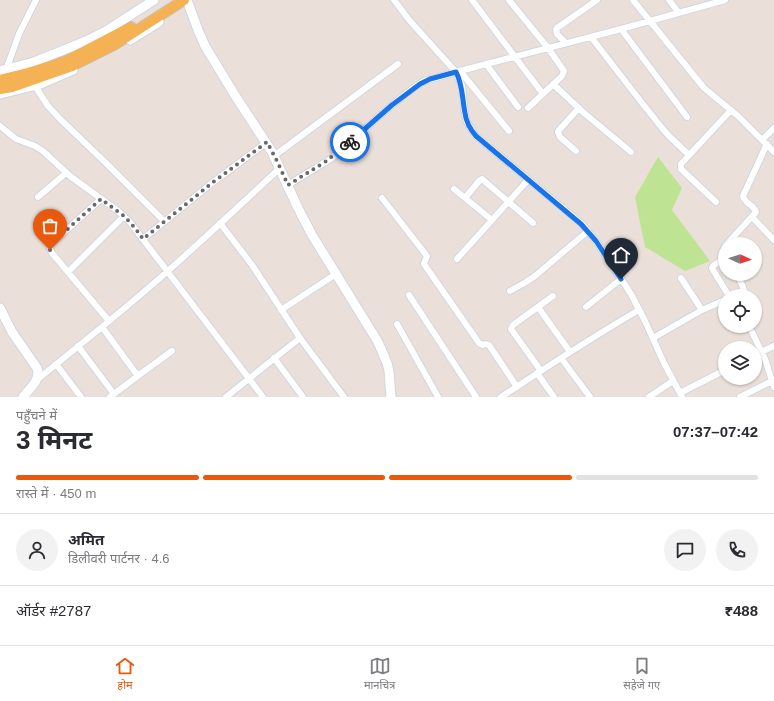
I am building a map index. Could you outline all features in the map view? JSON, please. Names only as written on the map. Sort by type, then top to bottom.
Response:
[{"type":"main road","points":[[0,80],[66,61],[139,23],[173,0]]},
{"type":"main road","points":[[0,89],[12,87],[72,66],[114,45],[188,1]]},
{"type":"street","points":[[3,70],[36,0]]},
{"type":"street","points":[[3,70],[34,62],[86,41],[106,31],[154,0]]},
{"type":"street","points":[[394,0],[410,21],[458,71],[509,131]]},
{"type":"street","points":[[472,0],[543,94]]},
{"type":"street","points":[[509,0],[548,48],[564,71],[562,76],[528,108]]},
{"type":"street","points":[[566,43],[557,34],[557,28],[597,0]]},
{"type":"street","points":[[633,0],[704,88],[731,110],[774,152]]},
{"type":"street","points":[[669,0],[679,13]]},
{"type":"street","points":[[288,185],[336,154],[392,105],[420,84],[430,79],[621,29],[723,0]]},
{"type":"street","points":[[0,94],[41,84],[97,59],[143,32],[188,1],[205,46],[236,97],[267,142],[305,222],[378,342],[389,371],[391,397]]},
{"type":"street","points":[[621,29],[687,117]]},
{"type":"street","points":[[591,37],[662,128],[689,155]]},
{"type":"street","points":[[274,156],[398,64]]},
{"type":"street","points":[[486,64],[518,107]]},
{"type":"street","points":[[458,71],[462,86],[465,114],[470,129],[483,143],[576,219],[588,231],[621,279],[639,310],[681,395],[718,374]]},
{"type":"street","points":[[553,84],[631,152]]},
{"type":"street","points":[[35,86],[48,106],[74,134],[107,164],[164,221]]},
{"type":"street","points":[[576,151],[560,137],[558,130],[579,108]]},
{"type":"street","points":[[716,202],[681,169],[681,164],[731,110]]},
{"type":"street","points":[[0,126],[16,139],[35,146],[43,151],[66,173],[124,216],[135,228],[263,397]]},
{"type":"street","points":[[733,237],[756,212],[756,210],[744,199],[743,196],[764,142],[774,128]]},
{"type":"street","points":[[143,239],[212,183],[267,142]]},
{"type":"street","points":[[23,397],[38,379],[167,272],[280,168]]},
{"type":"street","points":[[38,197],[66,173]]},
{"type":"street","points":[[465,198],[482,179],[533,223]]},
{"type":"street","points":[[457,259],[528,180]]},
{"type":"street","points":[[454,189],[492,220]]},
{"type":"street","points":[[382,198],[427,256],[424,264],[479,343],[489,345],[517,387]]},
{"type":"street","points":[[101,199],[50,246],[50,250],[109,321]]},
{"type":"street","points":[[68,272],[124,216]]},
{"type":"street","points":[[752,217],[774,240]]},
{"type":"street","points":[[220,223],[252,265],[300,338],[341,396]]},
{"type":"street","points":[[510,291],[535,276],[588,231]]},
{"type":"street","points":[[718,262],[712,268],[718,278]]},
{"type":"street","points":[[281,310],[336,274]]},
{"type":"street","points":[[681,278],[702,310]]},
{"type":"street","points":[[586,307],[621,279]]},
{"type":"street","points":[[409,295],[476,397]]},
{"type":"street","points":[[553,296],[514,325],[511,329],[554,397]]},
{"type":"street","points":[[653,338],[702,310],[718,303]]},
{"type":"street","points":[[538,307],[570,352]]},
{"type":"street","points":[[0,308],[12,332],[37,368],[39,373],[38,379]]},
{"type":"street","points":[[501,397],[510,395],[517,387],[539,372],[639,310]]},
{"type":"street","points":[[397,324],[438,397]]},
{"type":"street","points":[[102,327],[135,372],[139,375]]},
{"type":"street","points":[[226,397],[300,338]]},
{"type":"street","points":[[78,346],[112,396],[172,351]]},
{"type":"street","points":[[740,397],[773,384],[762,352],[774,346]]},
{"type":"street","points":[[274,358],[303,397]]},
{"type":"street","points":[[561,358],[590,397]]},
{"type":"street","points":[[56,364],[81,397]]},
{"type":"street","points":[[649,397],[673,381]]},
{"type":"green space","points":[[658,157],[682,188],[672,210],[710,261],[685,271],[645,247],[635,197]]},
{"type":"way so far","points":[[50,250],[51,244],[101,199],[124,216],[143,239],[212,183],[267,142],[288,185],[325,162],[350,142]]},
{"type":"route","points":[[350,142],[413,88],[424,81],[456,72],[462,86],[465,114],[470,129],[483,143],[581,224],[596,241],[621,279]]}]
